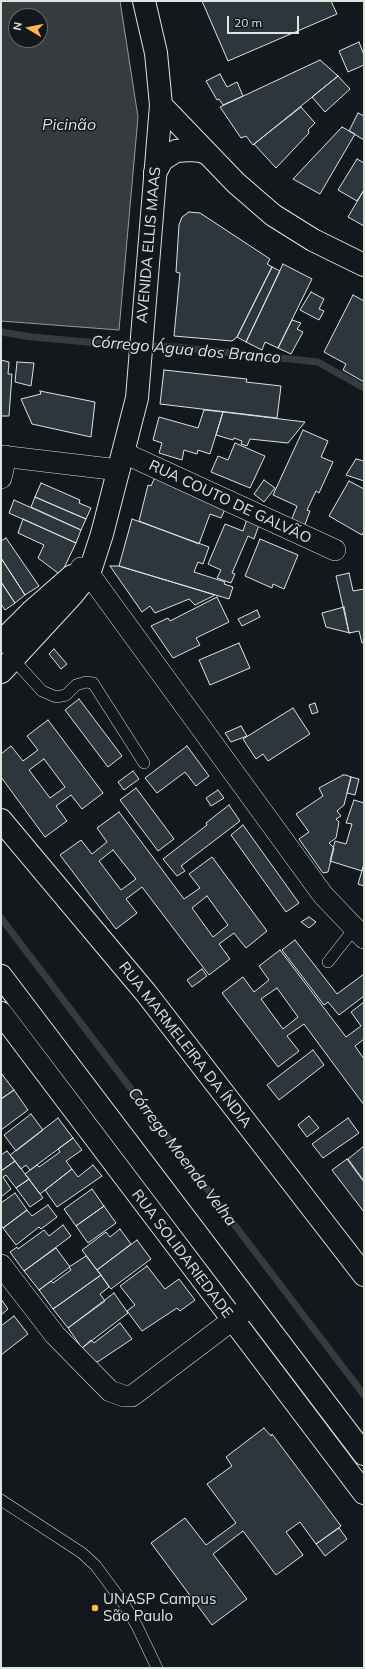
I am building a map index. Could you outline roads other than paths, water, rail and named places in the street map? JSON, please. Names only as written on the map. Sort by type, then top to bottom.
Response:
[{"type":"main road","name":"AVENIDA ELLIS MAAS","points":[[5,658],[32,611],[85,571],[102,534],[122,462],[137,398],[161,105],[156,53],[144,1]]},
{"type":"main road","points":[[161,105],[236,183],[273,214],[313,240],[364,265]]},
{"type":"main road","points":[[155,173],[162,160],[176,151],[191,150],[201,151],[208,154]]},
{"type":"main road","name":"RUA MARMELEIRA DA ÍNDIA","points":[[1,820],[146,993],[364,1275]]},
{"type":"main road","name":"RUA SOLIDARIEDADE","points":[[1,976],[364,1454]]},
{"type":"main road","name":"RUA SOLIDARIEDADE","points":[[1,1013],[364,1493]]},
{"type":"street","name":"RUA COUTO DE GALVÃO","points":[[3,456],[122,462],[335,550]]},
{"type":"street","points":[[1,478],[3,456]]},
{"type":"street","points":[[85,571],[323,895],[359,934]]},
{"type":"street","points":[[1,1265],[55,1335],[110,1391],[116,1394],[132,1396],[251,1305]]},
{"type":"lane","points":[[5,658],[42,691],[56,697],[66,695],[76,685],[86,682],[93,684],[144,764]]},
{"type":"lane","points":[[328,962],[359,934]]},
{"type":"lane","points":[[1,1500],[82,1554],[96,1566],[117,1592],[131,1615],[157,1668]]},
{"type":"water","name":"Picinão","points":[[1,1],[120,1],[138,117],[119,330],[1,321]]},
{"type":"waterway","name":"Córrego Água dos Branco","points":[[1,332],[32,337],[120,345],[176,347],[318,362],[364,388]]},
{"type":"waterway","name":"Córrego Moenda Velha","points":[[1,918],[364,1395]]},
{"type":"place","name":"UNASP Campus São Paulo","points":[[95,1608]]}]
